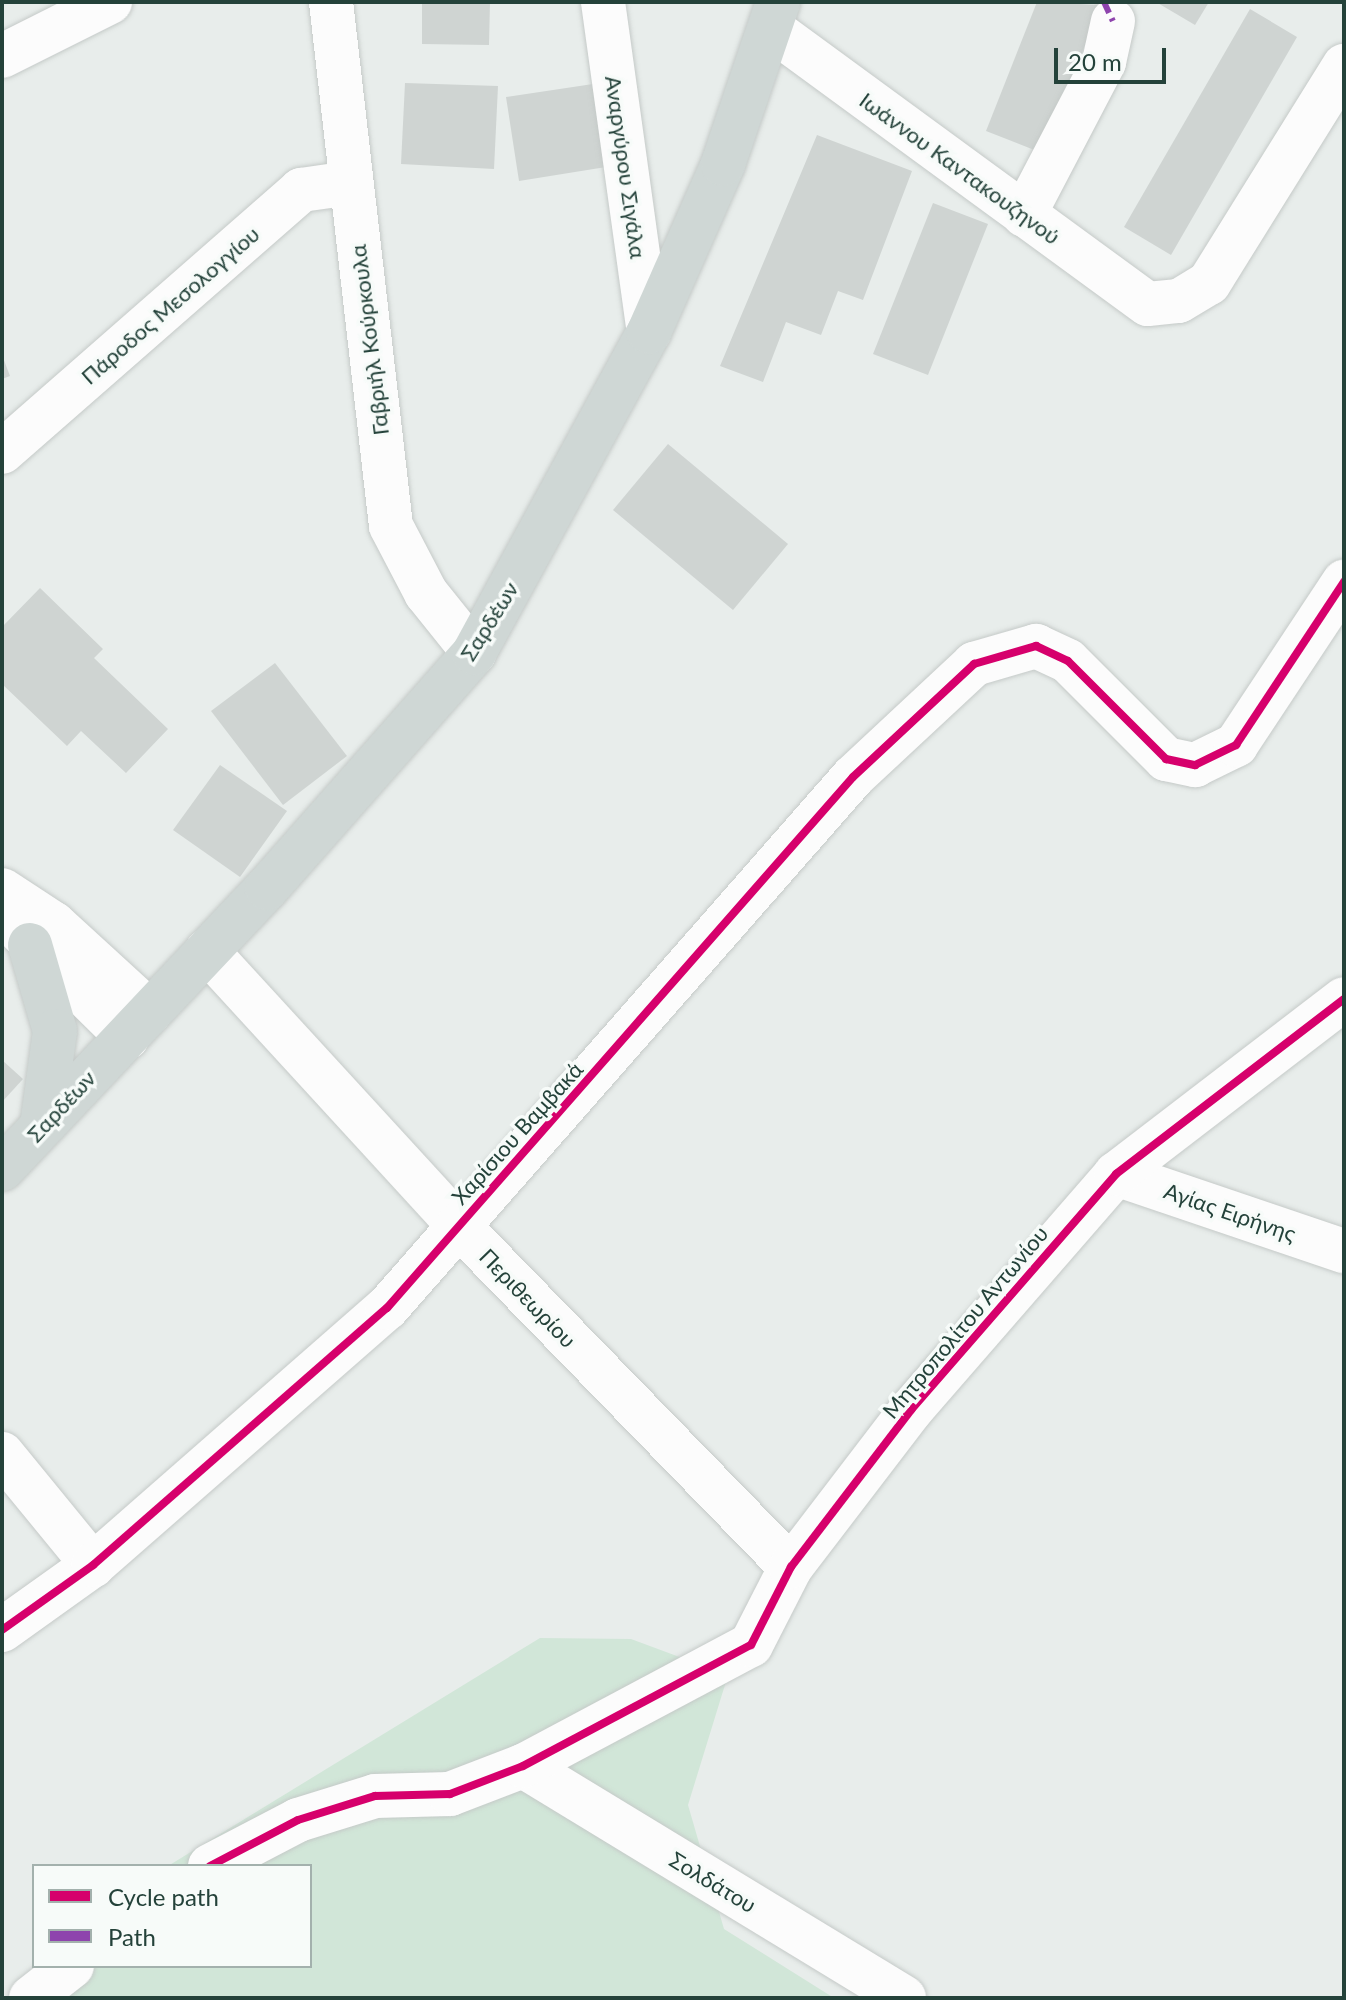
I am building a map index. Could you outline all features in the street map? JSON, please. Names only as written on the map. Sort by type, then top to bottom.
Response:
[{"type":"main road","name":"Σαρδέων","points":[[2,1169],[207,951],[474,653],[649,332],[776,16]]},
{"type":"main road","points":[[30,945],[55,1031],[42,1126]]},
{"type":"street","points":[[2,56],[110,2]]},
{"type":"street","name":"Γαβριήλ Κούρκουλα","points":[[331,2],[391,526],[426,593],[474,653]]},
{"type":"street","name":"Αναργύρου Σιγάλα","points":[[603,2],[649,332]]},
{"type":"street","name":"Ιωάννου Καντακουζηνού","points":[[776,16],[1024,215],[1148,304],[1179,301],[1209,283],[1344,66]]},
{"type":"street","points":[[1024,215],[1104,62],[1113,21]]},
{"type":"street","name":"Πάροδος Μεσολογγίου","points":[[2,452],[301,190],[350,183]]},
{"type":"street","name":"Χαρίσιου Βαμβακά","points":[[2,1630],[93,1565],[387,1308],[853,777],[974,664],[1036,646],[1068,661],[1166,759],[1195,765],[1236,745],[1344,582]]},
{"type":"street","points":[[2,890],[54,924],[138,1024]]},
{"type":"street","points":[[2,906],[30,945],[138,1024]]},
{"type":"street","name":"Περιθεωρίου","points":[[207,951],[458,1225],[791,1567]]},
{"type":"street","name":"Μητροπολίτου Αντωνίου","points":[[214,1864],[298,1820],[375,1796],[450,1794],[523,1766],[751,1645],[791,1567],[911,1410],[1116,1174],[1344,999]]},
{"type":"street","name":"Αγίας Ειρήνης","points":[[1116,1174],[1344,1251]]},
{"type":"street","points":[[2,1454],[93,1565]]},
{"type":"street","name":"Σολδάτου","points":[[523,1766],[904,1998]]},
{"type":"street","points":[[31,1998],[69,1968]]},
{"type":"green space","points":[[540,1638],[631,1639],[728,1675],[688,1805],[724,1929],[834,1998],[52,1998],[92,1968],[312,1968],[312,1864],[171,1864]]},
{"type":"building","points":[[422,2],[490,2],[489,45],[422,44]]},
{"type":"building","points":[[1037,2],[1101,5],[1042,153],[986,131]]},
{"type":"building","points":[[1156,2],[1209,2],[1195,25]]},
{"type":"building","points":[[1250,9],[1297,37],[1171,255],[1124,227]]},
{"type":"building","points":[[405,83],[498,86],[494,169],[401,164]]},
{"type":"building","points":[[593,84],[606,167],[519,181],[506,97]]},
{"type":"building","points":[[817,135],[912,171],[863,300],[838,291],[821,335],[786,322],[763,382],[720,366]]},
{"type":"building","points":[[933,203],[988,224],[928,375],[873,354]]},
{"type":"building","points":[[2,355],[10,376],[2,379]]},
{"type":"building","points":[[668,444],[788,544],[733,610],[613,510]]},
{"type":"building","points":[[40,588],[103,649],[94,658],[168,729],[126,773],[81,731],[67,746],[2,684],[2,627]]},
{"type":"building","points":[[275,663],[347,756],[283,805],[211,711]]},
{"type":"building","points":[[220,765],[287,811],[240,877],[173,830]]},
{"type":"building","points":[[2,1060],[23,1079],[2,1102]]},
{"type":"marked path","points":[[1104,2],[1113,21]]},
{"type":"cycle path","points":[[2,1630],[93,1565],[387,1308],[853,777],[974,664],[1036,646],[1068,661],[1166,759],[1195,765],[1236,745],[1344,582]]},
{"type":"cycle path","points":[[214,1864],[298,1820],[375,1796],[450,1794],[523,1766],[751,1645],[791,1567],[911,1410],[1116,1174],[1344,999]]}]
